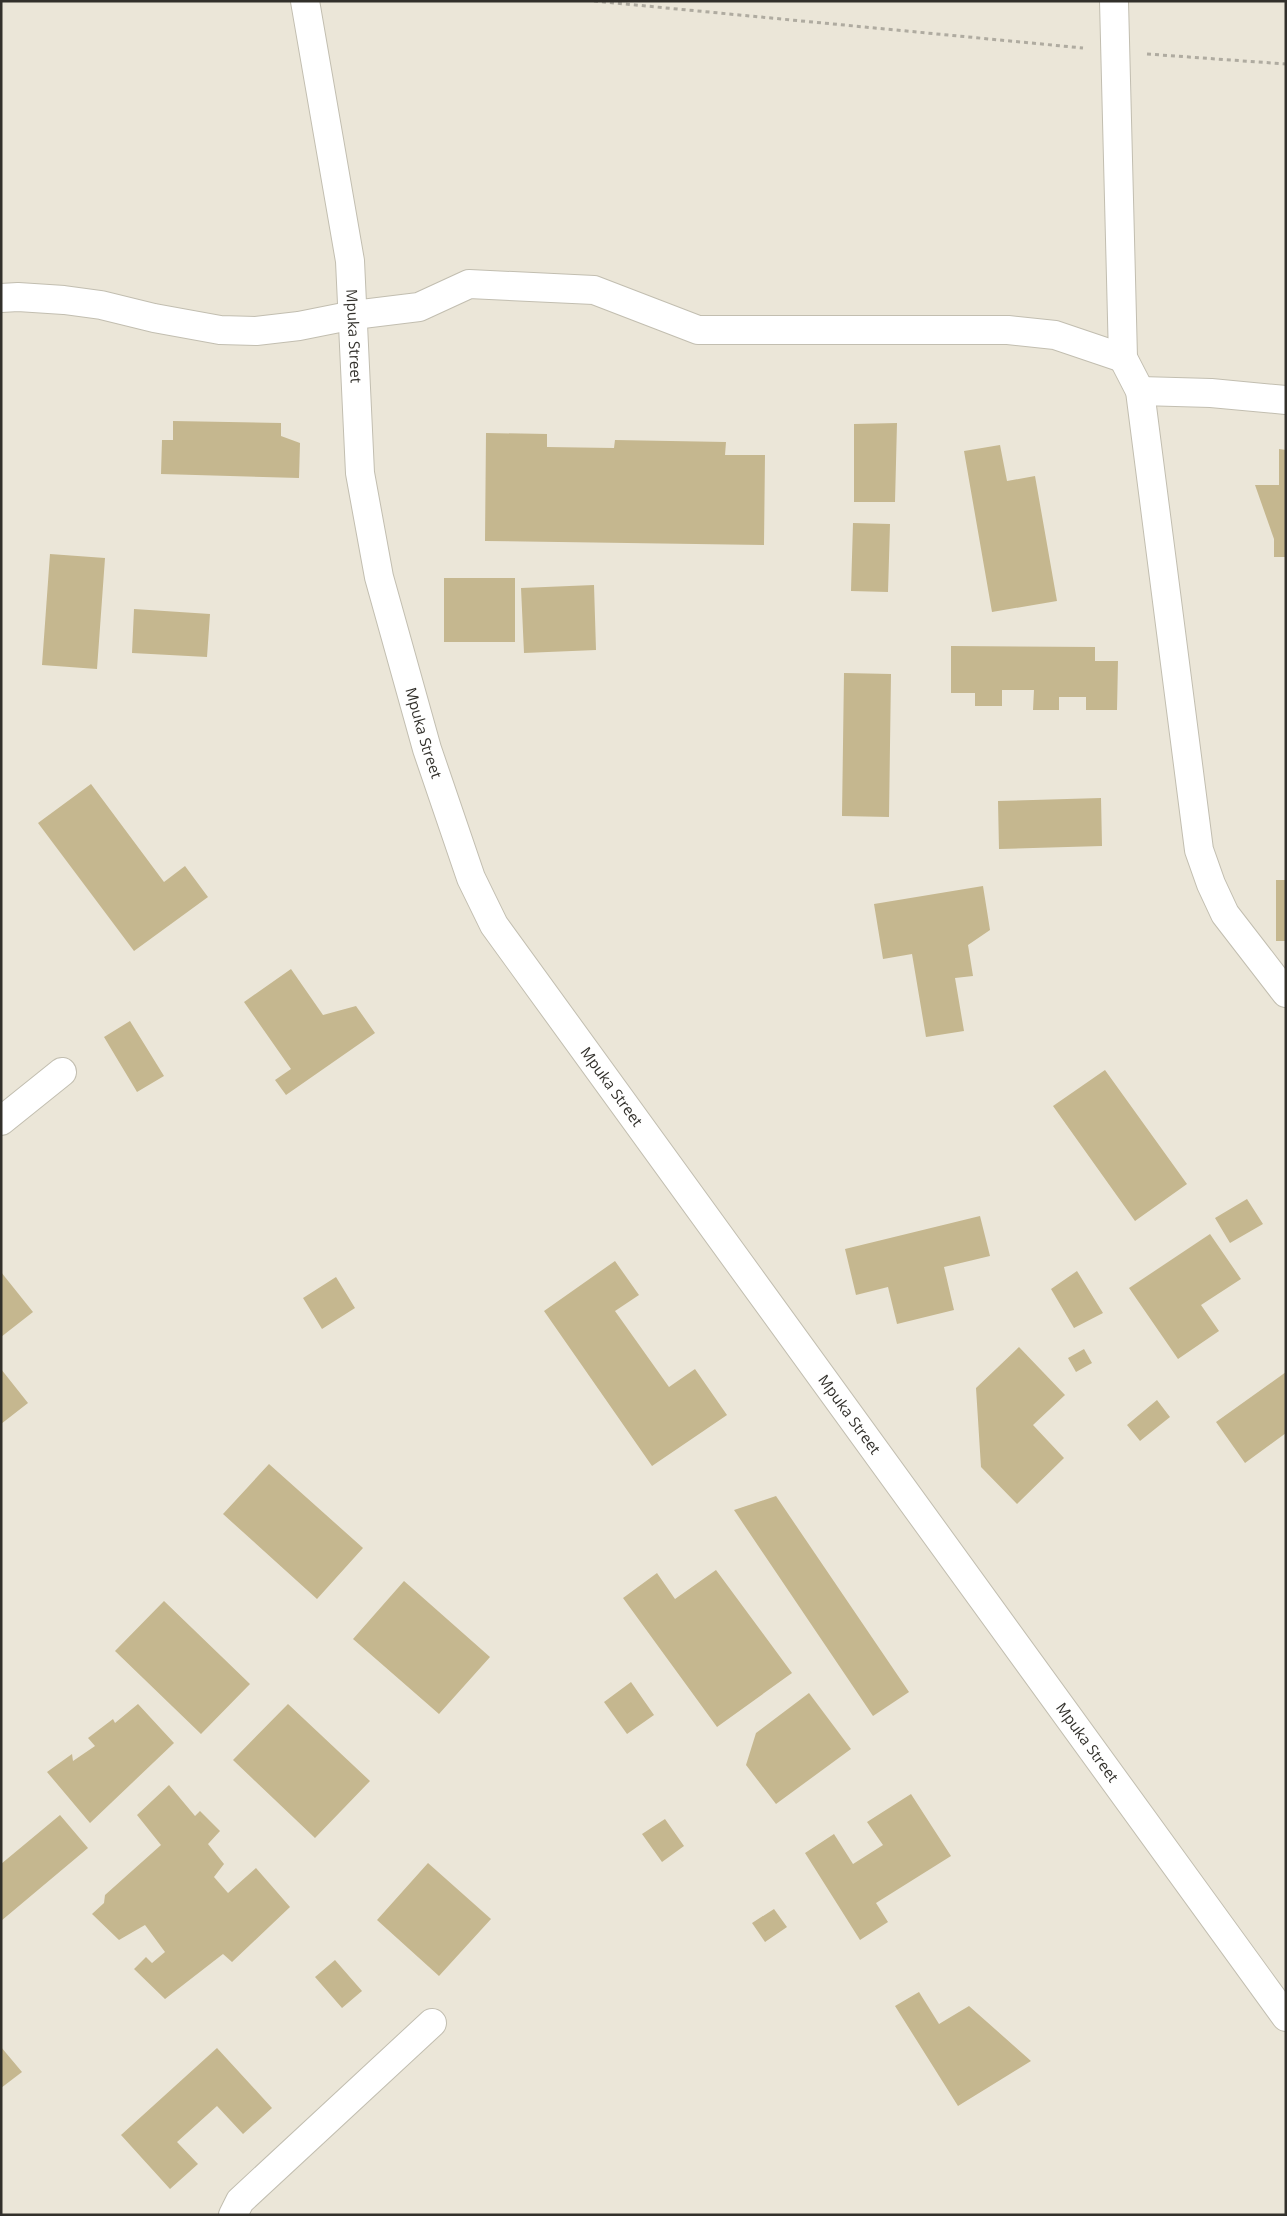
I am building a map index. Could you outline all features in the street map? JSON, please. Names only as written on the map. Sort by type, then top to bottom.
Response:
[{"type":"street","name":"Mpuka Street","points":[[304,1],[350,261],[360,473],[379,577],[427,749],[471,878],[494,925],[1286,2017]]},
{"type":"street","points":[[1114,1],[1123,358],[1140,391],[1198,850],[1211,884],[1226,914],[1286,993]]},
{"type":"street","points":[[1,298],[27,297],[92,304],[220,330],[256,331],[299,326],[354,315],[419,307],[470,284],[594,290],[698,330],[1008,330],[1055,335],[1123,358]]},
{"type":"street","points":[[1140,391],[1211,393],[1286,400]]},
{"type":"street","points":[[1,1121],[62,1072]]},
{"type":"street","points":[[232,2215],[240,2201],[432,2023]]},
{"type":"path","points":[[594,1],[1115,51],[1286,64]]},
{"type":"building","points":[[173,421],[281,423],[281,436],[300,443],[299,478],[161,474],[162,440],[173,440]]},
{"type":"building","points":[[897,423],[895,502],[854,502],[854,424]]},
{"type":"building","points":[[486,433],[547,434],[547,447],[614,448],[615,440],[726,442],[725,455],[765,455],[764,545],[485,541]]},
{"type":"building","points":[[1000,445],[1007,481],[1035,476],[1057,601],[992,612],[964,451]]},
{"type":"building","points":[[1279,449],[1286,450],[1286,557],[1274,557],[1274,539],[1255,485],[1279,485]]},
{"type":"building","points":[[853,523],[890,524],[888,592],[851,591]]},
{"type":"building","points":[[50,554],[105,558],[97,669],[42,665]]},
{"type":"building","points":[[444,578],[515,578],[515,642],[444,642]]},
{"type":"building","points":[[594,585],[596,650],[524,653],[521,588]]},
{"type":"building","points":[[134,609],[210,614],[207,657],[132,653]]},
{"type":"building","points":[[951,646],[1095,647],[1095,661],[1118,661],[1117,710],[1086,710],[1086,697],[1059,697],[1059,710],[1033,710],[1034,690],[1002,690],[1002,706],[975,706],[975,693],[951,693]]},
{"type":"building","points":[[844,673],[891,674],[889,817],[842,816]]},
{"type":"building","points":[[91,784],[164,882],[185,866],[208,897],[134,951],[38,823]]},
{"type":"building","points":[[1101,798],[1102,846],[999,849],[998,801]]},
{"type":"building","points":[[1276,880],[1286,880],[1286,941],[1276,941]]},
{"type":"building","points":[[983,886],[990,930],[968,945],[973,976],[955,978],[964,1031],[926,1037],[912,954],[883,959],[874,904]]},
{"type":"building","points":[[291,969],[323,1015],[356,1006],[375,1033],[286,1095],[275,1080],[291,1069],[244,1002]]},
{"type":"building","points":[[130,1021],[164,1076],[137,1092],[104,1037]]},
{"type":"building","points":[[1105,1070],[1187,1184],[1135,1221],[1053,1106]]},
{"type":"building","points":[[1247,1199],[1263,1224],[1230,1243],[1215,1218]]},
{"type":"building","points":[[980,1216],[990,1256],[944,1267],[954,1310],[897,1324],[888,1287],[856,1295],[845,1249]]},
{"type":"building","points":[[1210,1234],[1241,1279],[1201,1305],[1219,1331],[1178,1359],[1129,1288]]},
{"type":"building","points":[[615,1261],[639,1295],[615,1311],[669,1387],[695,1369],[727,1415],[652,1466],[544,1311]]},
{"type":"building","points":[[1077,1271],[1103,1313],[1074,1328],[1051,1289]]},
{"type":"building","points":[[1,1272],[33,1312],[1,1337]]},
{"type":"building","points":[[336,1277],[355,1308],[322,1329],[303,1298]]},
{"type":"building","points":[[1019,1347],[1065,1395],[1033,1425],[1064,1458],[1017,1504],[981,1467],[976,1388]]},
{"type":"building","points":[[1084,1349],[1092,1363],[1076,1372],[1068,1358]]},
{"type":"building","points":[[1,1369],[28,1403],[1,1424]]},
{"type":"building","points":[[1286,1372],[1286,1433],[1245,1463],[1216,1422]]},
{"type":"building","points":[[1157,1400],[1170,1417],[1140,1441],[1127,1425]]},
{"type":"building","points":[[269,1464],[363,1548],[317,1599],[223,1514]]},
{"type":"building","points":[[776,1496],[909,1692],[873,1716],[734,1510]]},
{"type":"building","points":[[716,1570],[792,1673],[717,1727],[623,1598],[657,1573],[675,1599]]},
{"type":"building","points":[[404,1581],[490,1657],[439,1714],[353,1639]]},
{"type":"building","points":[[164,1601],[250,1684],[201,1734],[115,1651]]},
{"type":"building","points":[[631,1682],[654,1715],[627,1734],[604,1702]]},
{"type":"building","points":[[809,1693],[851,1749],[776,1804],[746,1765],[756,1733]]},
{"type":"building","points":[[138,1704],[174,1743],[90,1823],[47,1772],[72,1754],[73,1761],[95,1746],[88,1738],[113,1719],[115,1723]]},
{"type":"building","points":[[288,1704],[370,1781],[315,1838],[233,1760]]},
{"type":"building","points":[[169,1785],[195,1816],[200,1811],[220,1831],[208,1844],[224,1864],[214,1877],[228,1893],[256,1868],[290,1907],[232,1962],[223,1954],[165,1999],[134,1969],[146,1957],[152,1963],[165,1952],[145,1925],[119,1940],[92,1914],[104,1903],[105,1895],[161,1845],[137,1815]]},
{"type":"building","points":[[911,1794],[951,1856],[876,1903],[888,1922],[860,1940],[805,1853],[834,1834],[853,1864],[883,1845],[867,1822]]},
{"type":"building","points":[[60,1815],[88,1848],[1,1921],[1,1864]]},
{"type":"building","points":[[665,1819],[684,1846],[662,1862],[642,1834]]},
{"type":"building","points":[[428,1863],[491,1919],[439,1976],[377,1920]]},
{"type":"building","points":[[774,1909],[787,1927],[765,1942],[752,1923]]},
{"type":"building","points":[[335,1960],[362,1991],[342,2008],[315,1977]]},
{"type":"building","points":[[919,1992],[939,2024],[969,2006],[1031,2061],[958,2106],[895,2006]]},
{"type":"building","points":[[1,2047],[22,2072],[1,2088]]},
{"type":"building","points":[[217,2048],[272,2108],[243,2134],[217,2106],[177,2142],[198,2164],[170,2189],[121,2135]]}]
